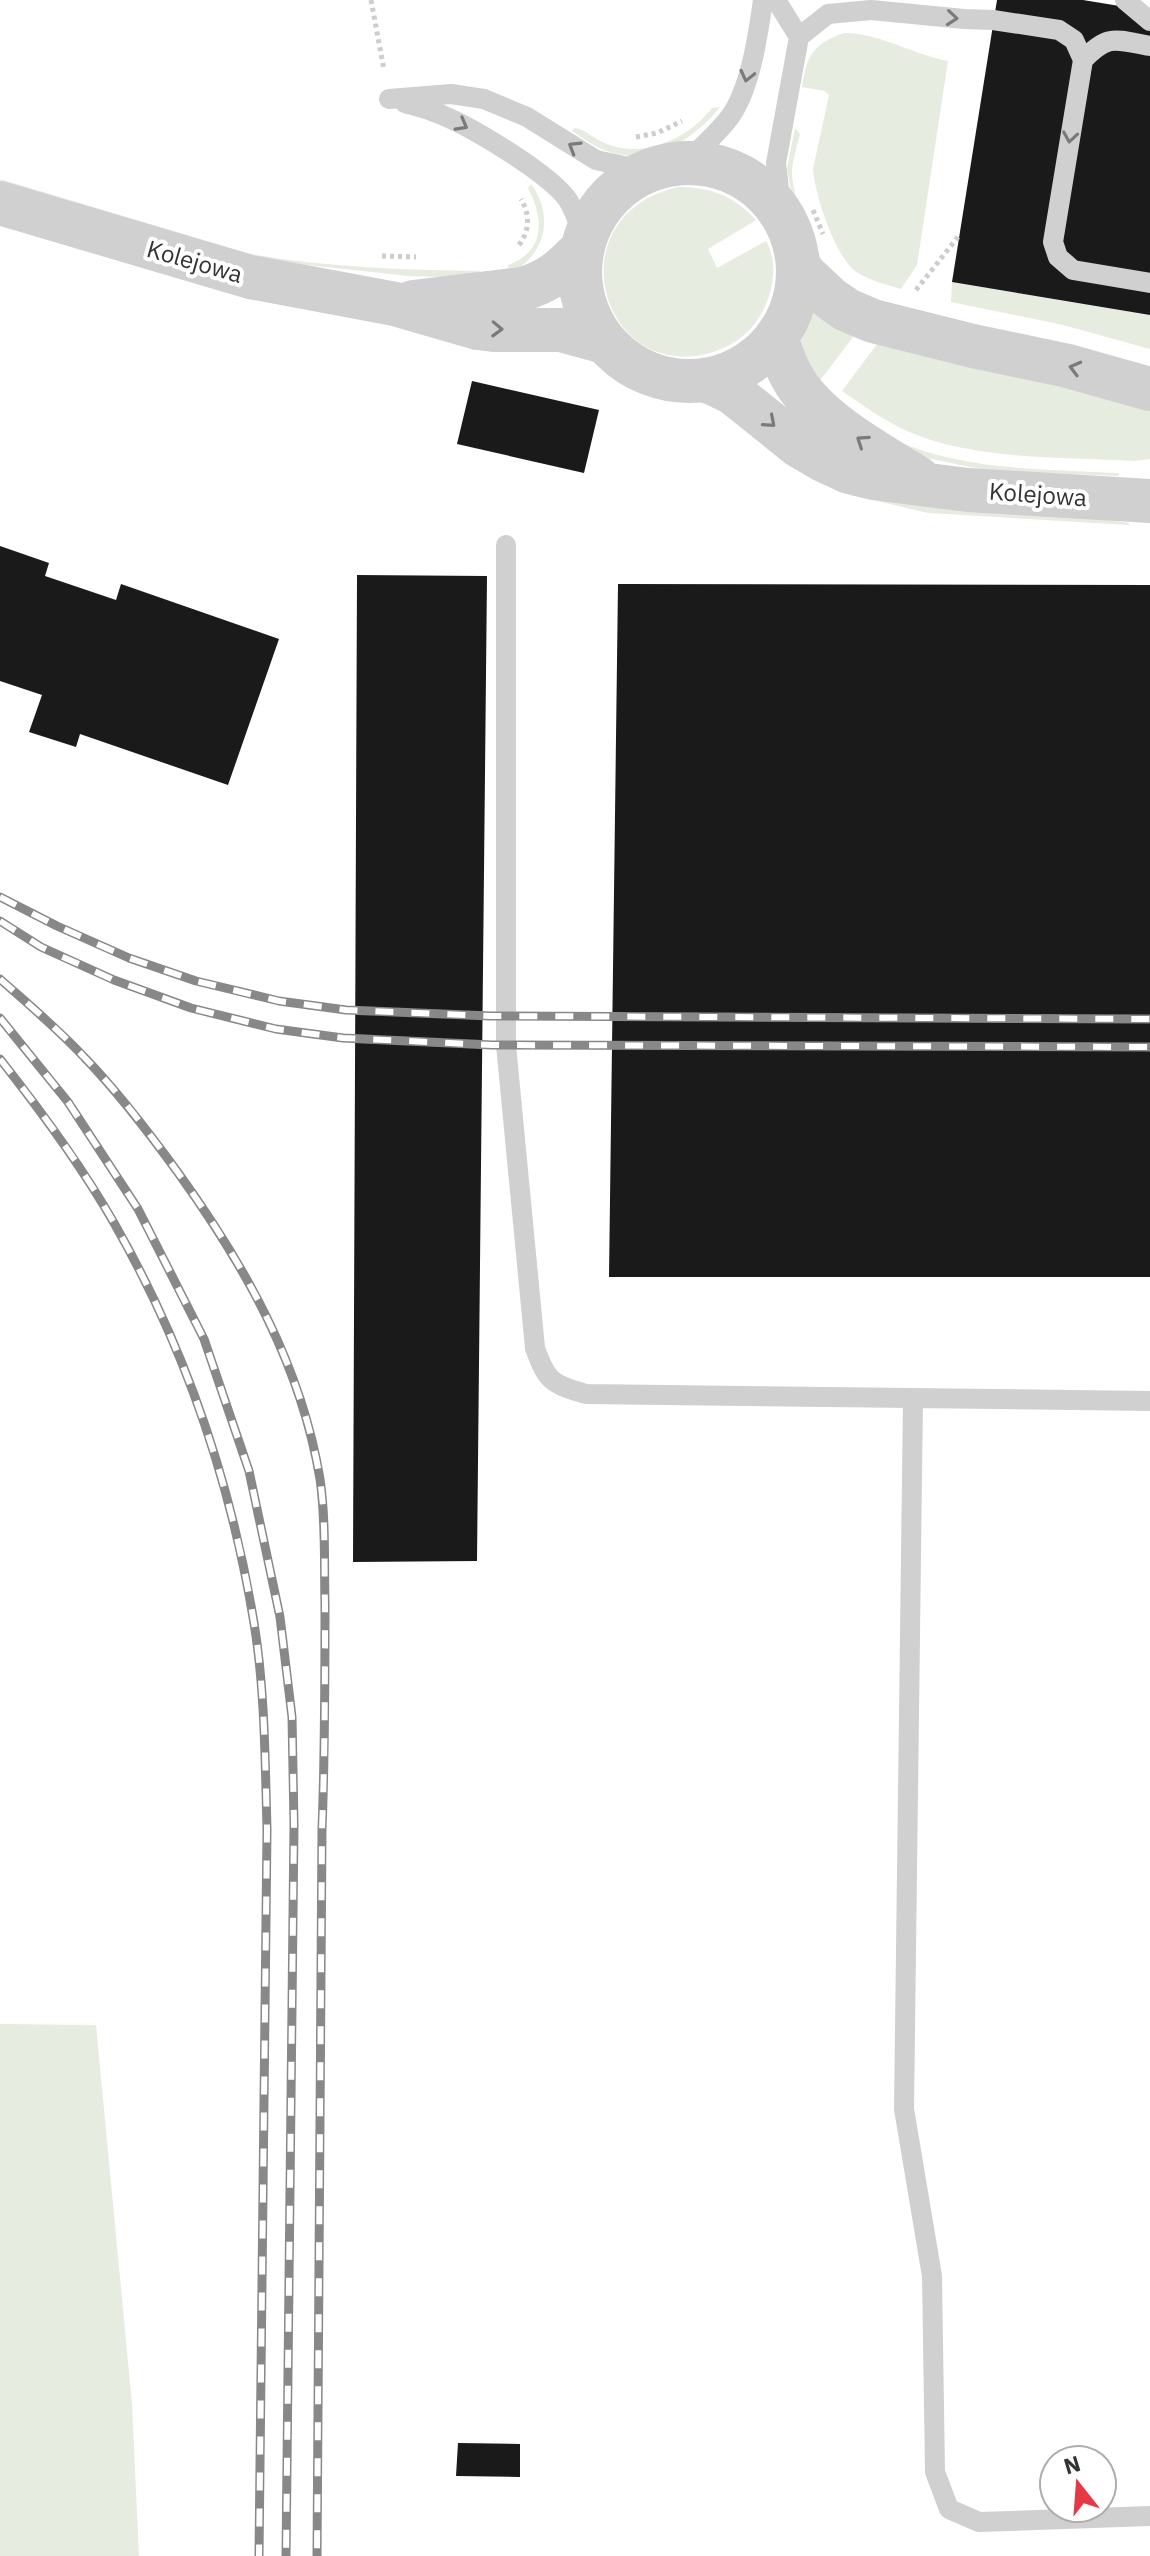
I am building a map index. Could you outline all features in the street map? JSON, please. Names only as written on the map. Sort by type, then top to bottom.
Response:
[{"type":"street","points":[[812,257],[776,337],[746,365],[706,380],[686,381],[652,374],[626,361],[605,342],[583,301],[580,278],[583,244],[597,213],[610,197],[653,158],[719,168],[748,181],[772,202],[796,210],[795,249],[812,257],[831,299],[847,310],[873,321],[973,346],[1055,362],[1150,389]]},
{"type":"street","name":"Kolejowa","points":[[0,203],[250,277],[395,304],[478,328],[561,330],[605,342]]},
{"type":"street","name":"Kolejowa","points":[[395,304],[538,285],[564,268],[583,244]]},
{"type":"street","name":"Kolejowa","points":[[776,337],[790,375],[815,405],[851,434],[927,484]]},
{"type":"street","name":"Kolejowa","points":[[706,380],[733,393],[799,446],[849,472],[968,490],[1150,501]]},
{"type":"lane","points":[[389,99],[451,94],[484,99],[527,117],[596,160],[653,158],[716,133],[731,115],[743,94],[763,0]]},
{"type":"lane","points":[[776,0],[799,37]]},
{"type":"lane","points":[[1125,0],[1150,21]]},
{"type":"lane","points":[[796,210],[776,163],[799,37],[828,14],[871,10],[993,20],[1059,30],[1074,40],[1083,60]]},
{"type":"lane","points":[[1150,46],[1110,39],[1096,46],[1083,60],[1053,242],[1058,257],[1073,270],[1150,283]]},
{"type":"lane","points":[[389,99],[435,112],[459,123],[525,163],[567,199],[576,214],[583,244]]},
{"type":"lane","points":[[506,545],[506,1045],[535,1348],[549,1379],[564,1388],[586,1394],[1150,1401]]},
{"type":"lane","points":[[913,1398],[904,2109],[932,2276],[935,2472],[949,2509],[979,2522],[1150,2516]]},
{"type":"path","points":[[371,0],[389,99]]},
{"type":"path","points":[[653,158],[657,133],[688,117]]},
{"type":"path","points":[[512,251],[527,231],[526,209],[518,196]]},
{"type":"path","points":[[796,210],[812,257]]},
{"type":"path","points":[[908,300],[958,237]]},
{"type":"path","points":[[376,256],[423,258]]},
{"type":"shaded area","points":[[844,33],[869,36],[948,61],[917,265],[901,289],[864,276],[847,262],[839,251],[817,193],[813,169],[829,95],[825,91],[802,87],[813,52],[818,46]]},
{"type":"shaded area","points":[[720,107],[685,139],[671,147],[641,155],[605,150],[572,131],[574,128],[587,132],[621,148],[651,147],[679,137],[712,108]]},
{"type":"shaded area","points":[[795,128],[800,134],[792,178],[799,205],[826,269],[840,285],[865,299],[864,304],[841,293],[821,272],[795,212],[787,169]]},
{"type":"shaded area","points":[[0,179],[250,254],[365,267],[480,271],[481,278],[408,276],[247,255],[4,183]]},
{"type":"shaded area","points":[[531,184],[543,209],[542,234],[531,257],[509,274],[508,265],[529,251],[538,233],[537,211],[528,188]]},
{"type":"shaded area","points":[[678,187],[721,194],[756,220],[708,249],[717,268],[766,241],[772,259],[771,289],[765,308],[755,323],[737,341],[706,354],[669,355],[639,342],[618,320],[606,290],[605,259],[615,228],[640,203]]},
{"type":"shaded area","points":[[952,282],[1150,315],[1150,349],[1063,325],[951,302]]},
{"type":"shaded area","points":[[805,308],[857,332],[815,387],[801,340]]},
{"type":"shaded area","points":[[880,340],[1150,409],[1150,459],[1135,461],[1000,454],[947,444],[911,433],[880,417],[842,391]]},
{"type":"shaded area","points":[[588,351],[613,370],[644,387],[700,396],[744,423],[706,404],[666,398],[640,390],[588,359]]},
{"type":"shaded area","points":[[895,440],[949,458],[976,463],[1119,473],[1119,476],[970,467],[922,457]]},
{"type":"shaded area","points":[[851,491],[1093,518],[1129,525],[928,513],[873,500]]},
{"type":"shaded area","points":[[0,2024],[96,2025],[132,2404],[139,2556],[0,2556]]},
{"type":"building","points":[[997,0],[1083,0],[1150,11],[1150,315],[952,282]]},
{"type":"building","points":[[472,381],[599,410],[584,473],[457,444]]},
{"type":"building","points":[[0,546],[49,563],[45,576],[116,600],[121,584],[279,639],[228,785],[80,734],[76,747],[29,732],[42,695],[0,681]]},
{"type":"building","points":[[357,575],[487,576],[477,1561],[353,1562]]},
{"type":"building","points":[[618,584],[1150,585],[1150,1277],[609,1277]]},
{"type":"building","points":[[458,2443],[520,2444],[520,2477],[456,2476]]},
{"type":"railway","points":[[0,897],[129,958],[196,981],[279,1001],[346,1010],[491,1016],[1150,1019]]},
{"type":"railway","points":[[0,921],[41,947],[114,980],[191,1008],[276,1029],[343,1038],[492,1045],[1150,1047]]},
{"type":"railway","points":[[0,979],[64,1037],[110,1085],[168,1159],[226,1244],[267,1318],[284,1357],[299,1396],[320,1479],[324,1526],[325,1661],[317,2556]]},
{"type":"railway","points":[[0,1018],[68,1102],[138,1209],[204,1339],[249,1471],[280,1617],[292,1717],[294,1824],[286,2556]]},
{"type":"railway","points":[[0,1059],[88,1180],[163,1318],[202,1417],[218,1468],[254,1623],[262,1699],[267,1829],[259,2556]]}]
